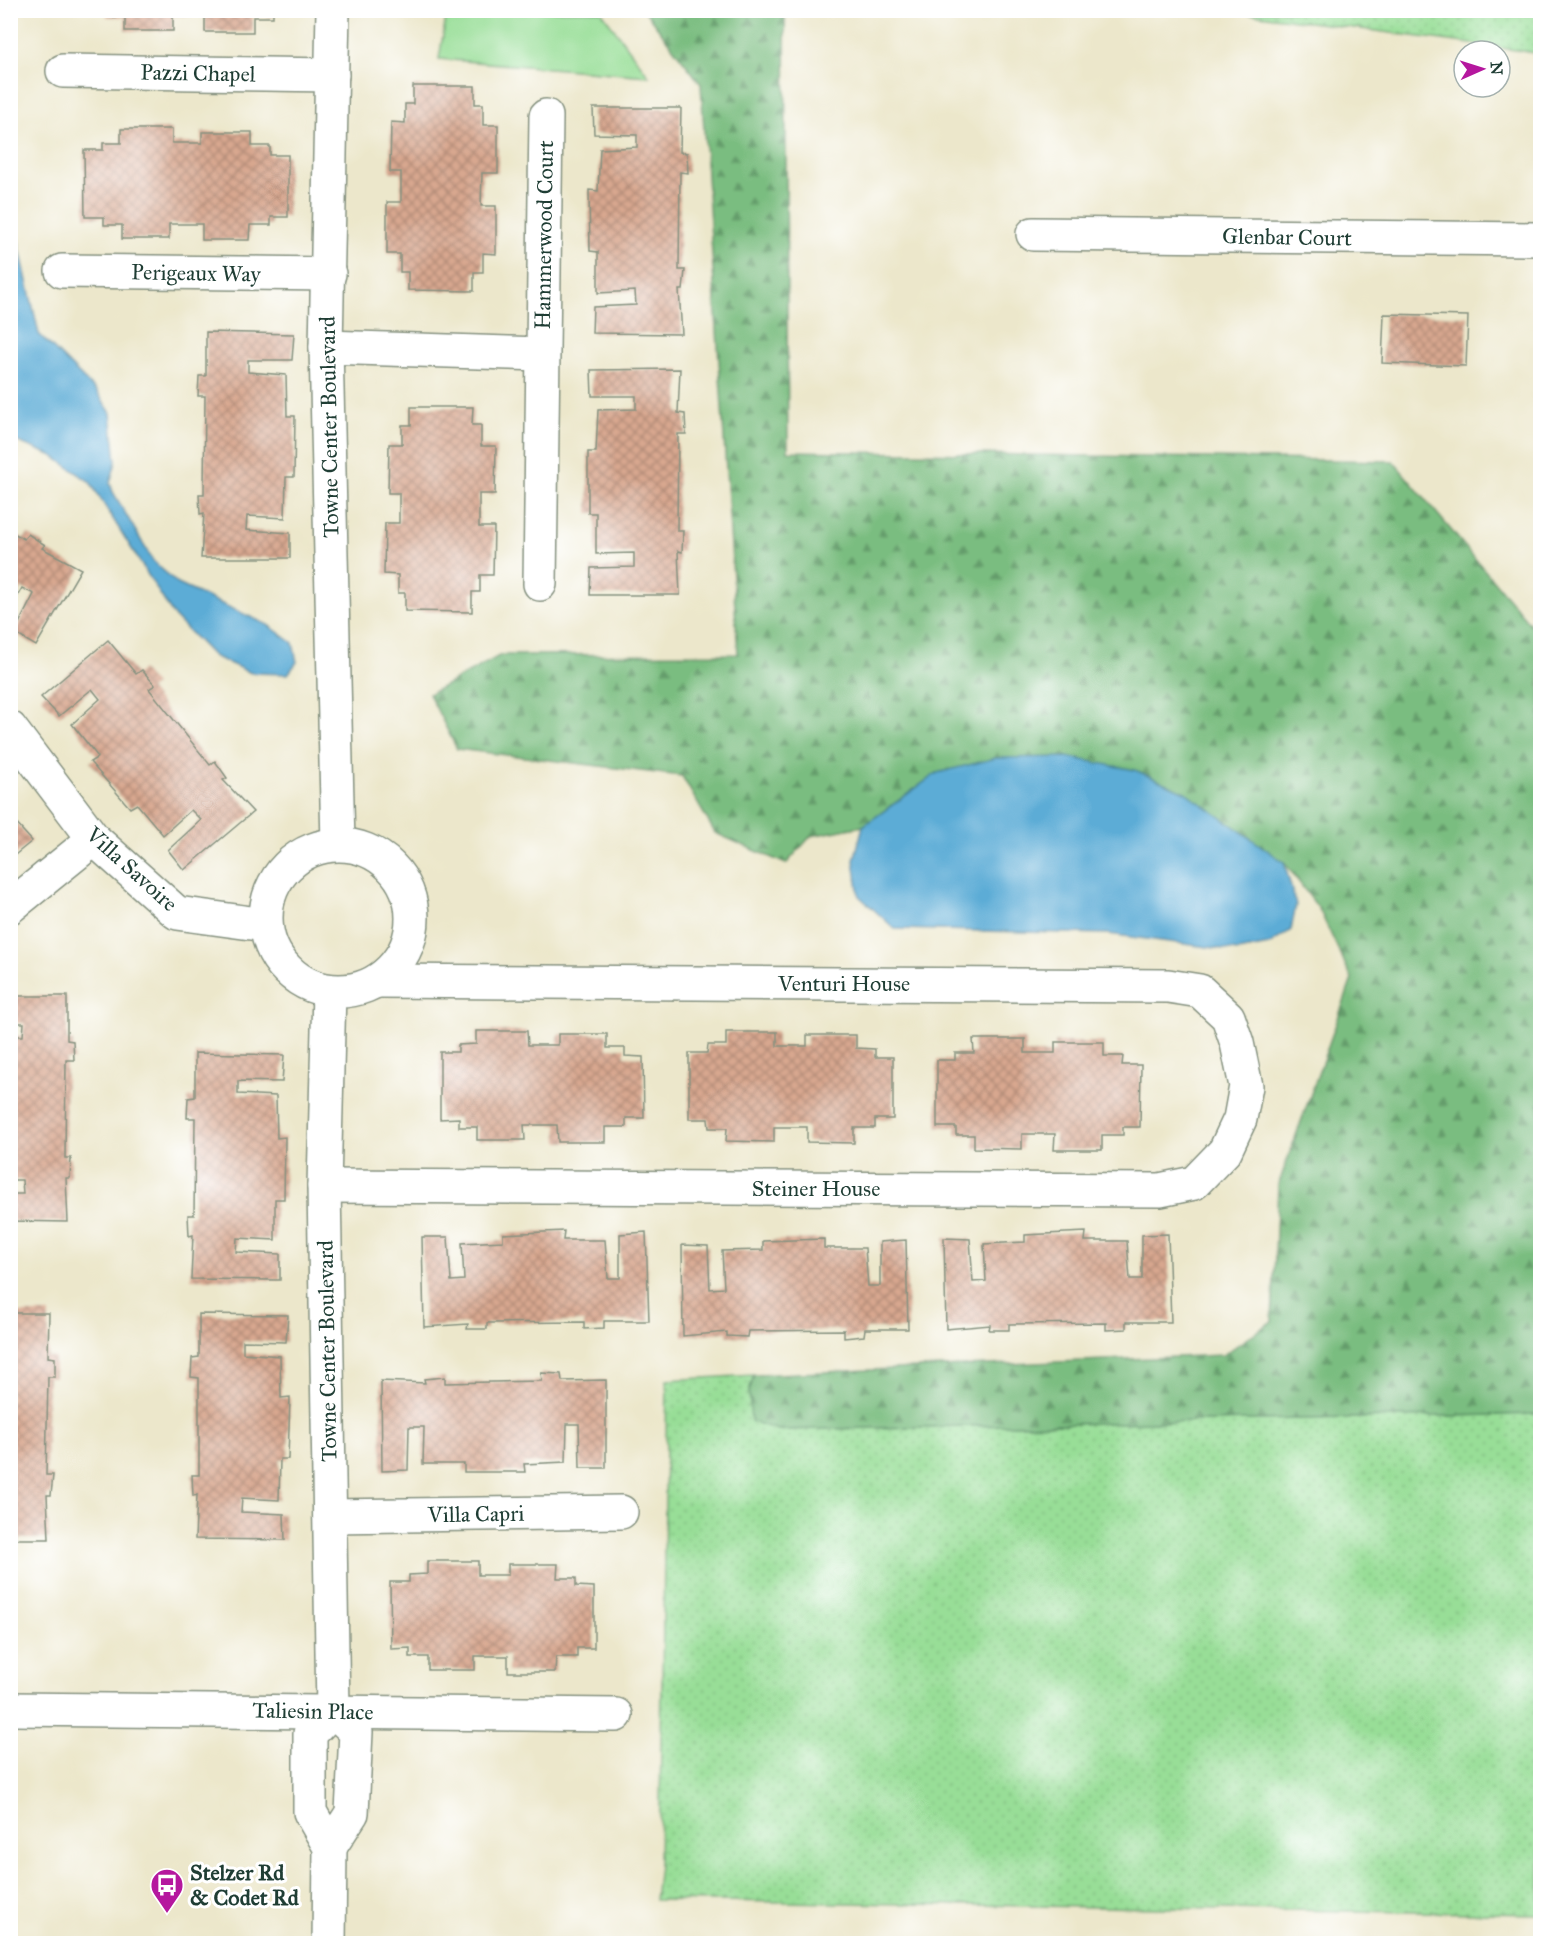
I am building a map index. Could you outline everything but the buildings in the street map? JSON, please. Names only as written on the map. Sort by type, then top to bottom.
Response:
[{"type":"street","name":"Towne Center Boulevard","points":[[333,10],[326,347],[338,844]]},
{"type":"street","name":"Pazzi Chapel","points":[[63,71],[332,75]]},
{"type":"street","name":"Hammerwood Court","points":[[540,584],[546,116]]},
{"type":"street","name":"Glenbar Court","points":[[1033,234],[1540,239]]},
{"type":"street","name":"Perigeaux Way","points":[[63,271],[329,274]]},
{"type":"street","name":"Hammerwood Court","points":[[326,347],[542,354]]},
{"type":"street","name":"Villa Savoire","points":[[10,728],[94,839],[177,914],[265,925]]},
{"type":"street","points":[[10,907],[94,839]]},
{"type":"street","points":[[338,844],[365,849],[388,863],[404,885],[412,911],[409,938],[397,962],[377,981],[354,990],[330,991],[299,980],[276,957],[265,925],[272,885],[299,855],[338,844]]},
{"type":"street","name":"Venturi House","points":[[377,981],[1168,986],[1200,991],[1228,1017],[1237,1043],[1246,1086]]},
{"type":"street","name":"Towne Center Boulevard","points":[[330,991],[324,1186],[333,1710]]},
{"type":"street","name":"Steiner House","points":[[324,1186],[1160,1191],[1194,1183],[1225,1150],[1240,1119],[1246,1086]]},
{"type":"street","name":"Villa Capri","points":[[330,1516],[621,1512]]},
{"type":"street","name":"Taliesin Place","points":[[10,1709],[333,1710],[616,1715]]},
{"type":"street","points":[[329,1944],[330,1847],[310,1812],[310,1734],[333,1710],[356,1732],[352,1813],[330,1847]]},
{"type":"green space","points":[[447,11],[601,11],[649,76],[439,59]]},
{"type":"green space","points":[[645,11],[785,11],[788,451],[1393,461],[1540,636],[1540,1414],[778,1430],[751,1421],[749,1392],[754,1375],[1223,1355],[1272,1321],[1278,1186],[1352,979],[1319,909],[1284,862],[937,773],[863,826],[811,836],[786,864],[715,833],[682,776],[457,749],[429,694],[501,655],[738,654],[701,84]]},
{"type":"green space","points":[[1230,11],[1540,11],[1540,54],[1512,49],[1512,39],[1452,39],[1452,41]]},
{"type":"green space","points":[[754,1375],[749,1392],[778,1430],[1540,1414],[1540,1914],[655,1900],[659,1865],[667,1380]]},
{"type":"water","points":[[11,181],[16,232],[39,334],[97,392],[111,413],[116,462],[110,483],[113,492],[153,561],[178,584],[268,625],[293,643],[297,662],[288,674],[251,673],[213,656],[173,615],[90,482],[53,456],[11,439]]},
{"type":"water","points":[[1067,757],[1135,770],[1185,792],[1284,862],[1296,905],[1291,930],[1269,945],[1238,951],[1108,934],[895,929],[859,896],[854,860],[863,826],[937,773],[996,758]]},
{"type":"place","name":"Stelzer Rd & Codet Rd","points":[[167,1914]]}]
